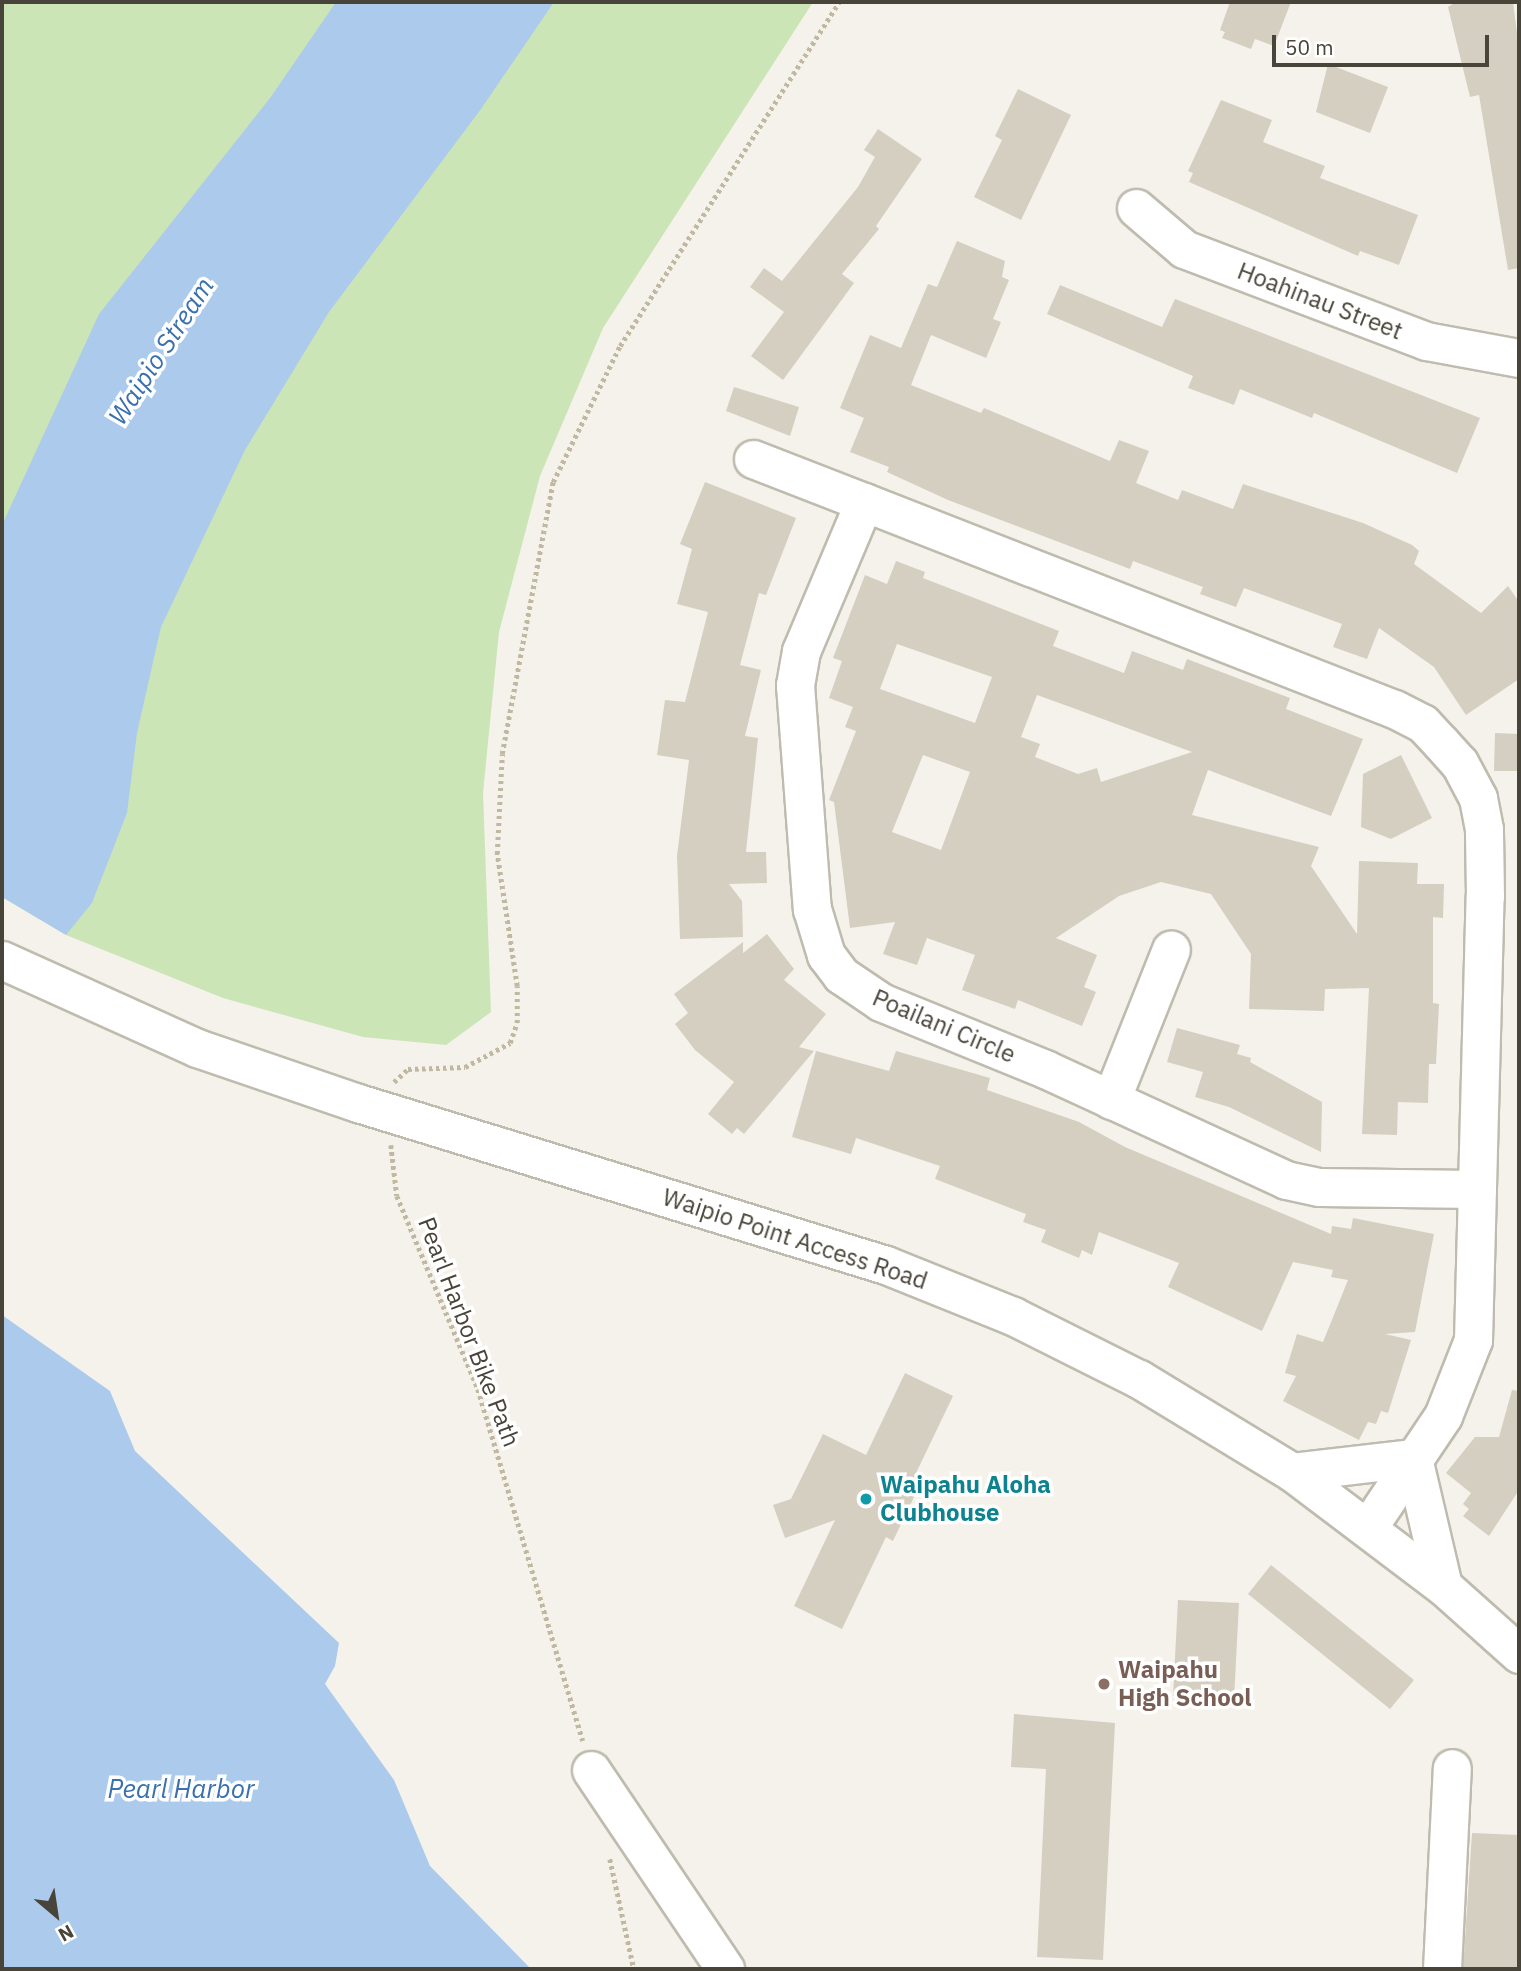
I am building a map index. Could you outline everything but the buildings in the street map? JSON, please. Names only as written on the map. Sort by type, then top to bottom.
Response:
[{"type":"street","name":"Hoahinau Street","points":[[1136,208],[1184,249],[1426,341],[1519,358]]},
{"type":"street","points":[[753,459],[1394,709],[1422,723],[1459,764],[1478,798],[1484,829],[1473,1340],[1447,1406],[1369,1527]]},
{"type":"street","name":"Poailani Circle","points":[[864,502],[801,651],[795,685],[812,909],[826,955],[841,975],[881,1002],[1111,1100],[1286,1180],[1320,1186],[1477,1189]]},
{"type":"street","points":[[1111,1100],[1171,949]]},
{"type":"street","name":"Waipio Point Access Road","points":[[2,960],[197,1048],[387,1111],[886,1265],[1013,1317],[1139,1379],[1292,1472],[1369,1527],[1443,1586],[1519,1654]]},
{"type":"street","points":[[1292,1472],[1413,1458]]},
{"type":"street","points":[[1413,1458],[1443,1586]]},
{"type":"street","points":[[1442,1969],[1452,1768]]},
{"type":"street","points":[[591,1770],[725,1969]]},
{"type":"path","name":"Pearl Harbor Bike Path","points":[[591,1770],[478,1389],[397,1196],[387,1111],[393,1084],[408,1069],[466,1068],[510,1043],[517,1023],[517,986],[497,854],[502,754],[553,482],[620,346],[839,2]]},
{"type":"path","points":[[607,1847],[634,1969]]},
{"type":"green space","points":[[2,2],[813,2],[603,328],[540,476],[499,632],[483,793],[491,1012],[446,1045],[363,1037],[223,998],[66,935],[2,897]]},
{"type":"water","name":"Waipio Stream","points":[[336,2],[554,2],[481,109],[329,312],[245,450],[161,627],[137,733],[127,813],[92,903],[66,935],[2,897],[2,525],[99,314],[270,98]]},
{"type":"water","name":"Pearl Harbor","points":[[2,1315],[110,1391],[135,1451],[339,1643],[335,1666],[325,1684],[394,1780],[430,1866],[531,1969],[2,1969]]},
{"type":"place","name":"Waipahu Aloha Clubhouse","points":[[866,1499]]},
{"type":"place","name":"Waipahu High School","points":[[1104,1684]]}]
